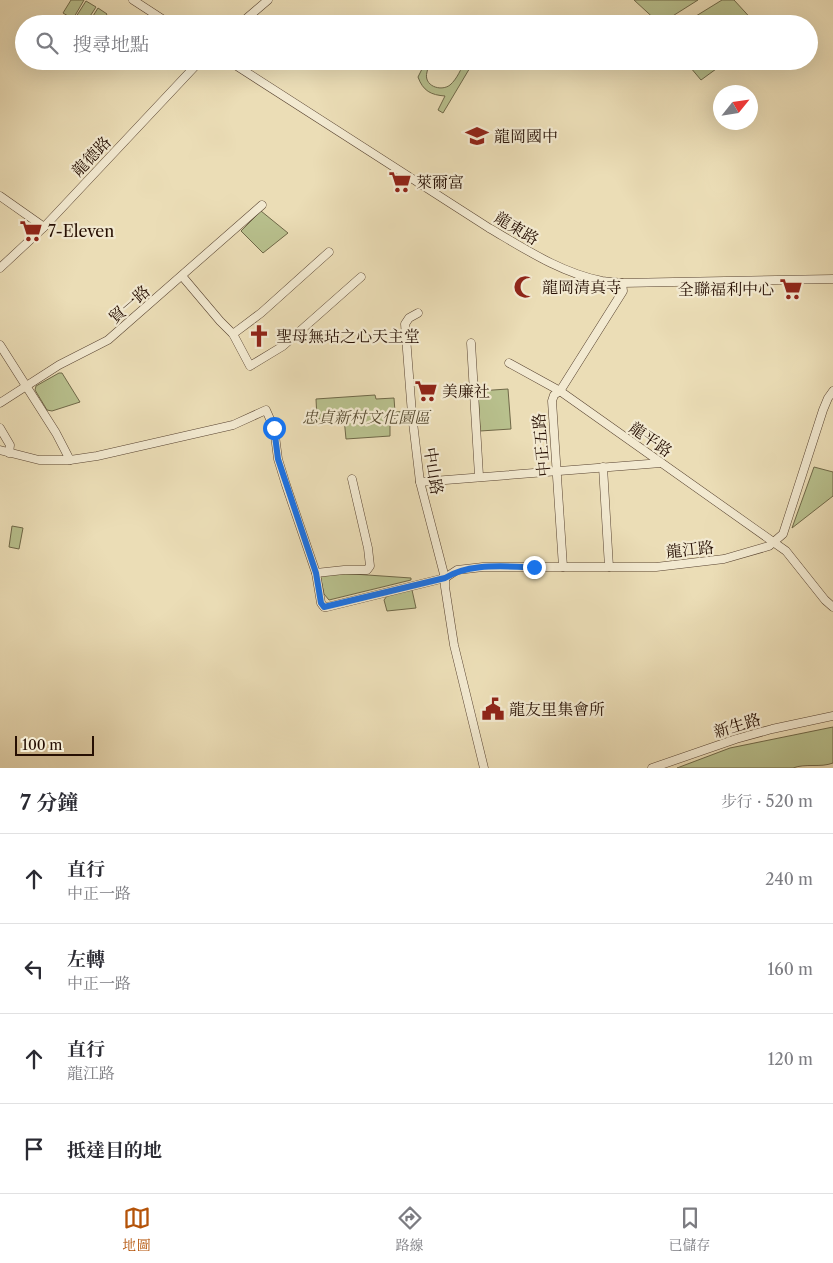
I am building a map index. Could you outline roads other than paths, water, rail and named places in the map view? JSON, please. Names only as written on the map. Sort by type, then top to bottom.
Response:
[{"type":"street","points":[[133,0],[156,15]]},
{"type":"street","points":[[250,15],[268,0]]},
{"type":"street","name":"龍德路","points":[[0,268],[44,227],[192,70]]},
{"type":"street","name":"龍東路","points":[[243,70],[530,252],[566,270],[602,281],[622,283],[833,279]]},
{"type":"street","points":[[0,196],[44,227]]},
{"type":"street","name":"貿一路","points":[[0,403],[59,365],[108,340],[262,205]]},
{"type":"street","points":[[233,334],[261,313],[329,252]]},
{"type":"street","points":[[182,276],[233,334],[250,366],[284,346],[362,277]]},
{"type":"street","name":"中正五路","points":[[563,567],[552,401],[554,395],[560,391],[623,291],[622,283]]},
{"type":"street","name":"中山路","points":[[418,313],[409,318],[405,324],[420,482],[445,578],[444,587],[454,645],[484,768]]},
{"type":"street","points":[[471,343],[478,476]]},
{"type":"street","points":[[0,345],[56,433],[70,460]]},
{"type":"street","name":"龍平路","points":[[509,363],[560,391],[786,551],[832,606]]},
{"type":"street","points":[[774,543],[783,534],[823,410],[833,391]]},
{"type":"street","points":[[0,450],[39,460],[70,460],[97,456],[233,425],[266,410],[274,428],[278,459],[316,573],[366,570],[370,566],[368,548],[352,479]]},
{"type":"street","points":[[0,428],[10,445],[9,453]]},
{"type":"street","points":[[420,482],[661,463]]},
{"type":"street","points":[[603,467],[609,567]]},
{"type":"street","name":"龍江路","points":[[316,573],[321,603],[324,607],[327,607],[445,578],[457,570],[483,567],[656,567],[724,559],[774,543]]},
{"type":"street","name":"新生路","points":[[652,768],[772,728],[833,716]]},
{"type":"place","name":"龍岡國中","points":[[477,136]]},
{"type":"place","name":"萊爾富","points":[[400,182]]},
{"type":"place","name":"7-Eleven","points":[[31,231]]},
{"type":"place","name":"龍岡清真寺","points":[[525,287]]},
{"type":"place","name":"全聯福利中心","points":[[791,289]]},
{"type":"place","name":"聖母無玷之心天主堂","points":[[259,336]]},
{"type":"place","name":"美廉社","points":[[426,391]]},
{"type":"place","name":"龍友里集會所","points":[[493,709]]},
{"type":"park label","name":"忠貞新村文化園區","points":[[366,417]]}]
